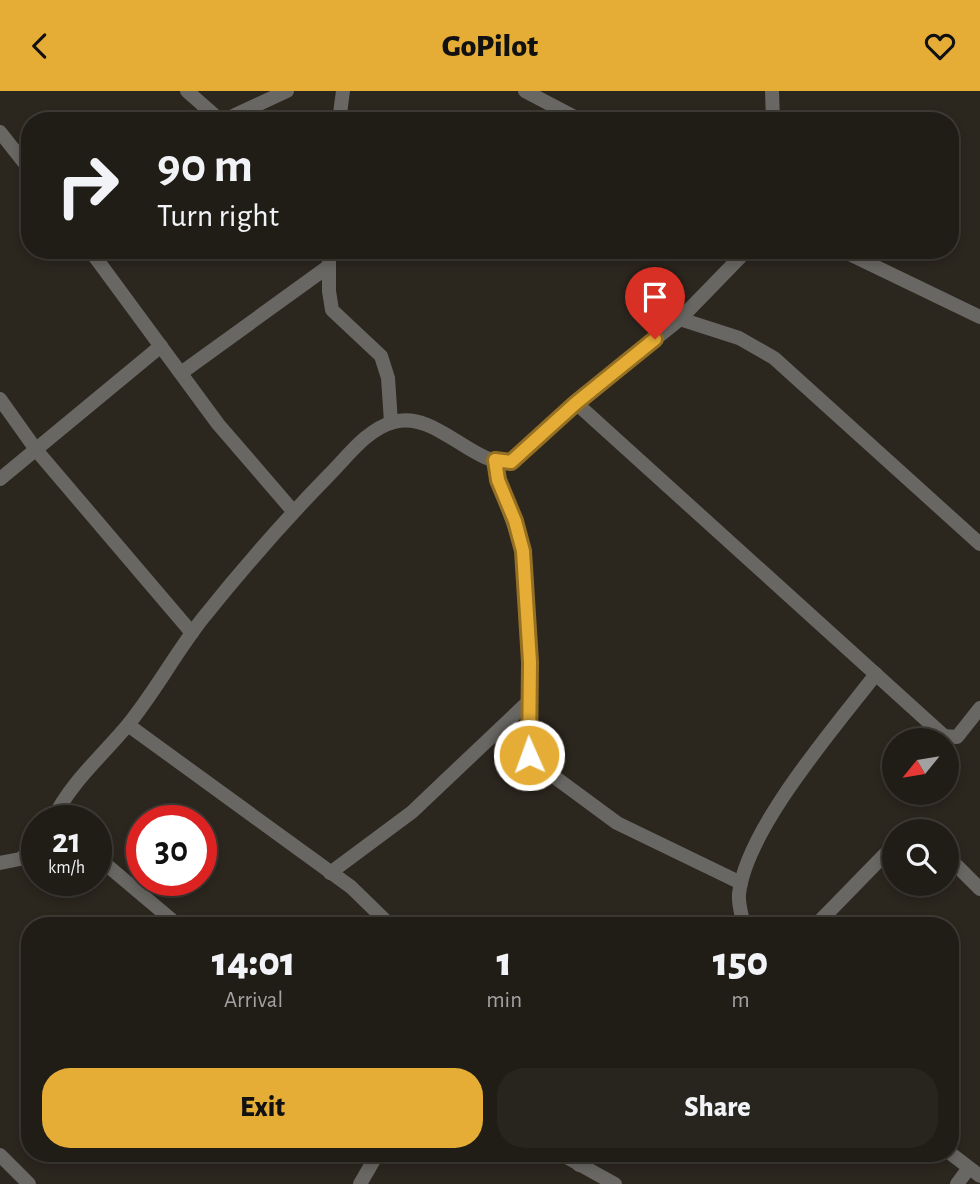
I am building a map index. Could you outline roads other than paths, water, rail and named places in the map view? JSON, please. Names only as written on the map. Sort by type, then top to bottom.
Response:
[{"type":"street","points":[[187,91],[211,112]]},
{"type":"street","points":[[241,112],[287,91]]},
{"type":"street","points":[[340,112],[343,91]]},
{"type":"street","points":[[525,91],[565,112]]},
{"type":"street","points":[[772,91],[773,112]]},
{"type":"street","points":[[0,132],[21,159]]},
{"type":"street","points":[[97,259],[218,424],[293,511]]},
{"type":"street","points":[[329,259],[332,310],[368,341],[386,367],[391,422]]},
{"type":"street","points":[[60,805],[66,794],[128,725],[192,633],[293,511],[368,436],[391,422],[403,419],[421,422],[495,460],[511,462],[576,403],[680,319],[738,259]]},
{"type":"street","points":[[860,259],[980,317]]},
{"type":"street","points":[[181,373],[329,266]]},
{"type":"street","points":[[680,319],[739,338],[774,358],[980,544]]},
{"type":"street","points":[[0,479],[161,346]]},
{"type":"street","points":[[0,399],[37,451],[192,633]]},
{"type":"street","points":[[576,403],[950,738],[962,733],[980,708]]},
{"type":"street","points":[[495,460],[498,480],[515,521],[523,551],[530,662],[528,745],[533,761],[617,823],[741,883]]},
{"type":"street","points":[[742,917],[739,906],[741,883],[785,793],[876,674]]},
{"type":"street","points":[[330,873],[394,828],[529,701]]},
{"type":"street","points":[[128,725],[330,873],[380,917]]},
{"type":"street","points":[[824,917],[882,857]]},
{"type":"street","points":[[0,863],[21,858]]},
{"type":"street","points":[[959,868],[980,889]]},
{"type":"street","points":[[112,869],[168,917]]},
{"type":"street","points":[[0,1155],[26,1183]]},
{"type":"street","points":[[957,1184],[975,1172],[959,1160]]},
{"type":"street","points":[[360,1184],[372,1162]]},
{"type":"street","points":[[574,1162],[615,1184]]},
{"type":"street","points":[[579,1165],[583,1162]]}]
